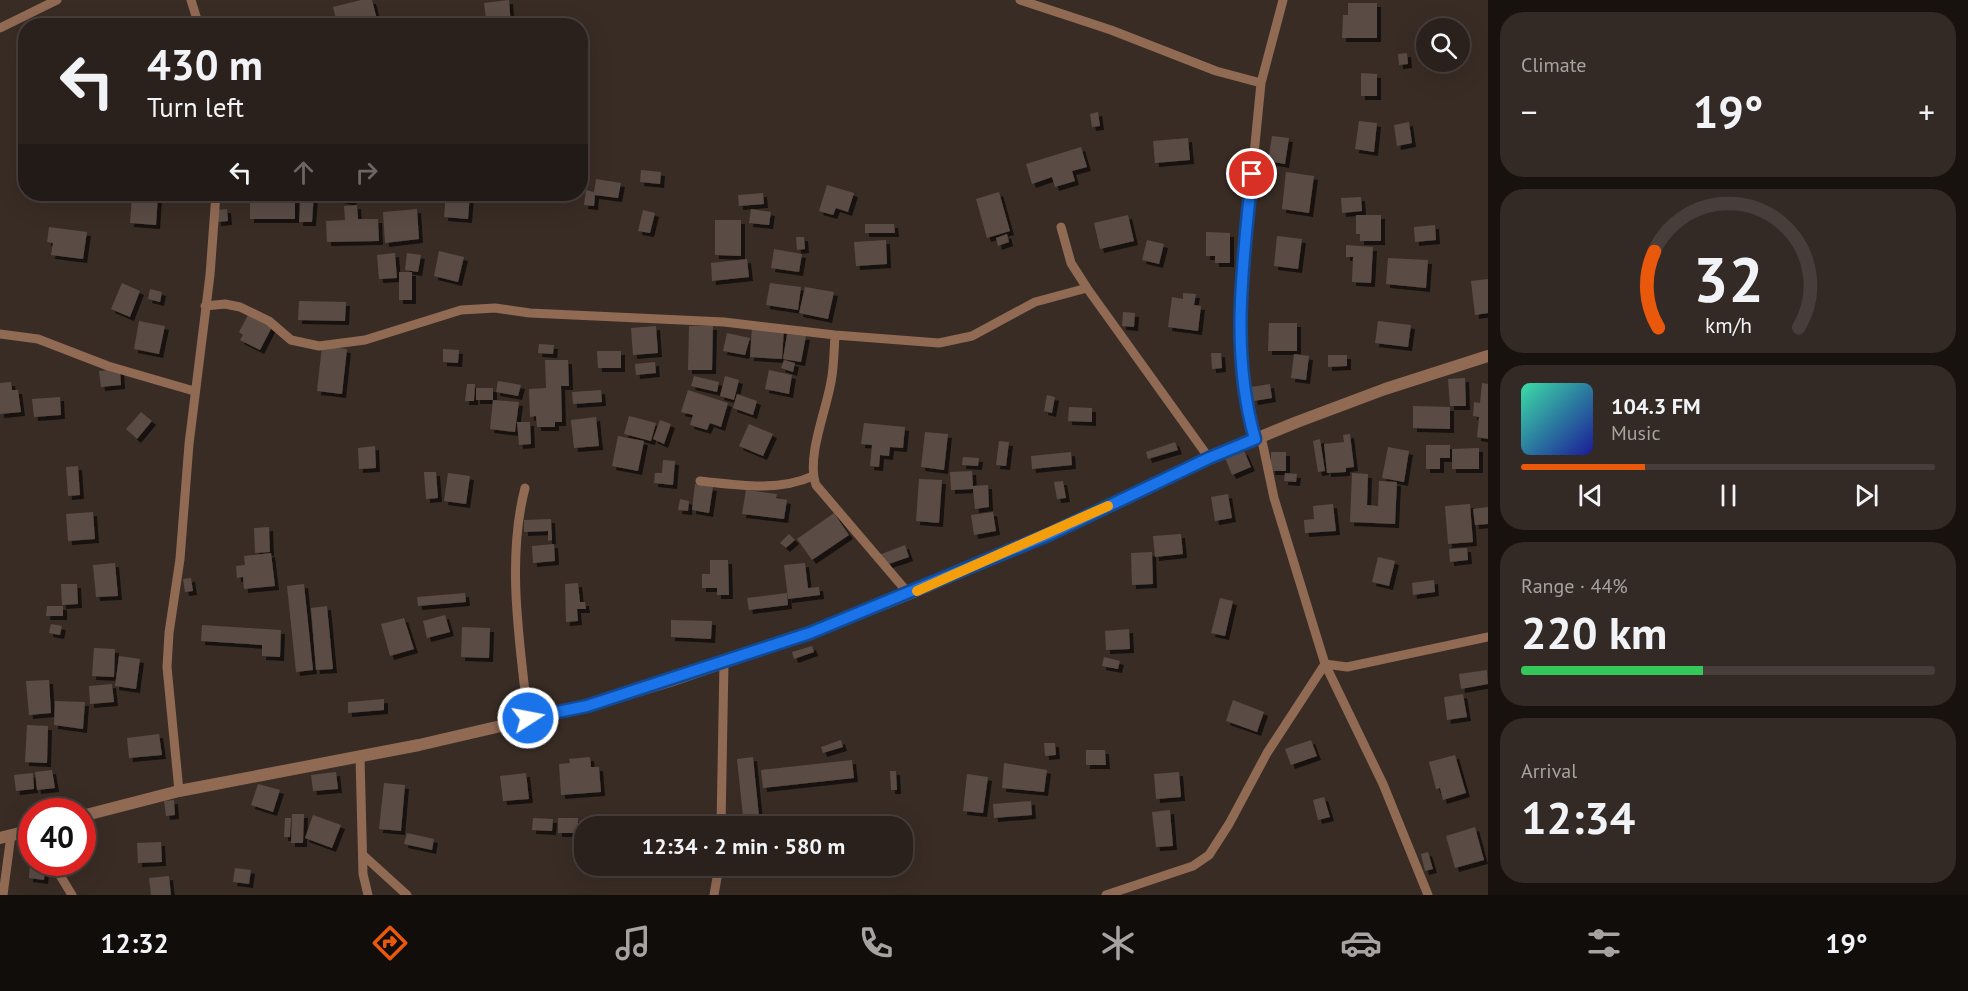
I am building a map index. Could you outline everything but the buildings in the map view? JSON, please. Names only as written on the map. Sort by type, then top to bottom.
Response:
[{"type":"street","points":[[20,18],[57,0]]},
{"type":"street","points":[[191,0],[197,18]]},
{"type":"street","points":[[1020,0],[1111,30],[1216,71],[1261,83]]},
{"type":"street","points":[[1283,0],[1261,83],[1243,266],[1239,338],[1246,410],[1258,437],[1274,498],[1325,664],[1383,784],[1428,895]]},
{"type":"street","points":[[0,28],[18,19]]},
{"type":"street","points":[[179,791],[167,667],[215,201]]},
{"type":"street","points":[[1060,227],[1071,263],[1087,288],[1209,458]]},
{"type":"street","points":[[205,306],[225,304],[240,307],[268,321],[291,339],[319,346],[365,340],[461,310],[495,308],[530,313],[724,322],[835,335],[939,343],[988,329],[1035,302],[1087,288]]},
{"type":"street","points":[[0,334],[38,339],[108,366],[194,390]]},
{"type":"street","points":[[835,335],[832,378],[812,460],[813,476],[816,486],[909,594]]},
{"type":"street","points":[[96,812],[179,791],[360,757],[587,706],[724,662],[810,633],[909,594],[1050,534],[1258,437],[1385,389],[1488,356]]},
{"type":"street","points":[[700,481],[747,486],[778,485],[795,484],[813,476]]},
{"type":"street","points":[[525,488],[516,526],[517,585],[528,718]]},
{"type":"street","points":[[1325,664],[1347,667],[1488,637]]},
{"type":"street","points":[[721,816],[724,662]]},
{"type":"street","points":[[1106,895],[1193,866],[1209,855],[1229,824],[1267,753],[1325,664]]},
{"type":"street","points":[[360,757],[363,874],[368,895]]},
{"type":"street","points":[[3,895],[6,836]]},
{"type":"street","points":[[363,855],[407,895]]},
{"type":"street","points":[[60,876],[72,895]]},
{"type":"street","points":[[714,895],[717,876]]},
{"type":"slow traffic","points":[[917,591],[1050,534],[1108,506]]},
{"type":"route","points":[[528,718],[587,706],[670,681],[810,633],[1050,534],[1209,458],[1255,439],[1246,410],[1239,338],[1252,174]]}]
